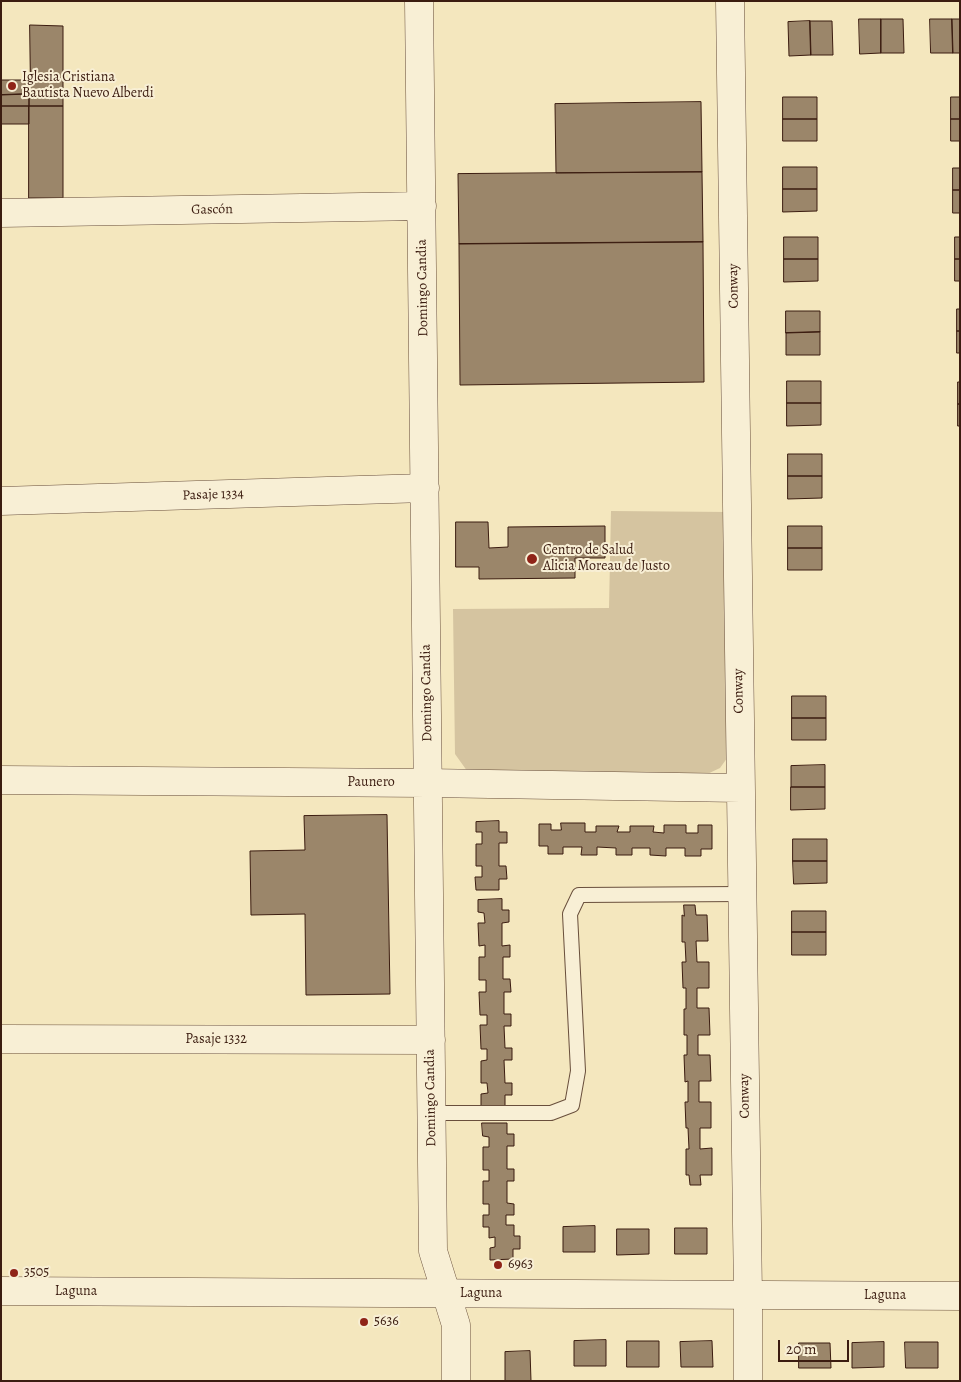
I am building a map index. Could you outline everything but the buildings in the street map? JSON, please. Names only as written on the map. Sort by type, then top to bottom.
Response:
[{"type":"street","name":"Domingo Candia","points":[[419,1],[433,1251],[456,1325],[456,1381]]},
{"type":"street","name":"Conway","points":[[730,1],[748,1381]]},
{"type":"street","name":"Gascón","points":[[1,213],[422,206]]},
{"type":"street","name":"Pasaje 1334","points":[[1,501],[425,488]]},
{"type":"street","name":"Paunero","points":[[1,780],[428,783],[740,788]]},
{"type":"street","name":"Pasaje 1332","points":[[1,1039],[431,1040]]},
{"type":"street","name":"Laguna","points":[[1,1291],[960,1296]]},
{"type":"lane","points":[[431,1113],[551,1113],[572,1105],[578,1071],[570,914],[579,895],[742,894]]},
{"type":"shaded area","points":[[611,511],[729,512],[730,754],[720,768],[703,776],[470,775],[455,754],[453,609],[609,608]]},
{"type":"place","name":"Iglesia Cristiana Bautista Nuevo Alberdi","points":[[12,86]]},
{"type":"place","name":"Centro de Salud Alicia Moreau de Justo","points":[[532,559]]},
{"type":"place","name":"6963","points":[[498,1265]]},
{"type":"place","name":"3505","points":[[14,1273]]},
{"type":"place","name":"5636","points":[[364,1322]]}]
